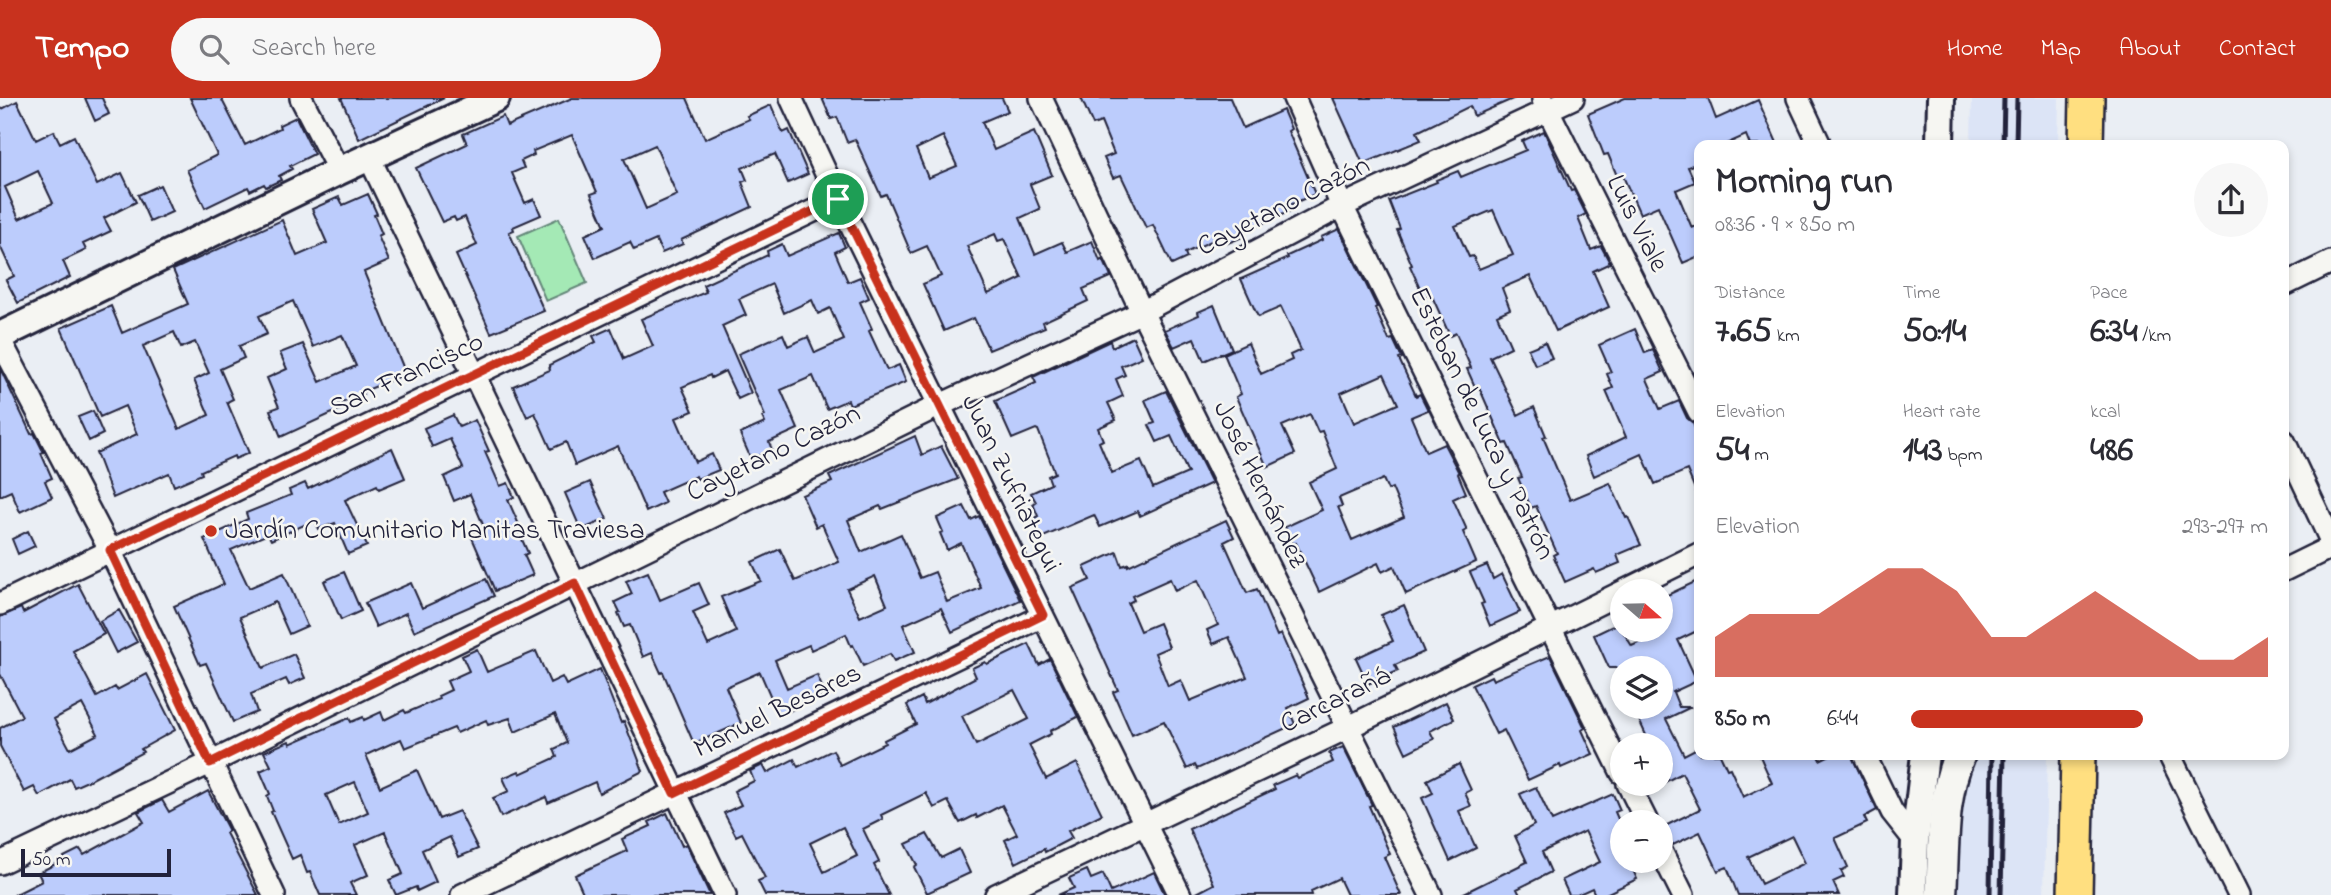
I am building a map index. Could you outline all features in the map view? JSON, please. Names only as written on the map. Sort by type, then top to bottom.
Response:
[{"type":"main road","points":[[2086,140],[2087,98]]},
{"type":"main road","points":[[1941,895],[1945,827],[1951,777],[1957,760]]},
{"type":"main road","points":[[2075,895],[2078,760]]},
{"type":"street","points":[[301,98],[339,171]]},
{"type":"street","points":[[274,895],[110,550],[0,338],[339,171],[496,98]]},
{"type":"street","name":"Juan Zufriategui","points":[[791,98],[1180,895]]},
{"type":"street","name":"José Hernández","points":[[1041,98],[1142,312],[1431,895]]},
{"type":"street","name":"Esteban de Luca y Patrón","points":[[1294,98],[1342,206],[1610,748]]},
{"type":"street","name":"Cayetano Cazón","points":[[0,863],[940,405],[1142,312],[1342,206],[1545,104],[1573,98]]},
{"type":"street","points":[[1798,98],[1818,140]]},
{"type":"street","points":[[1940,140],[1941,98]]},
{"type":"street","name":"Luis Viale","points":[[1545,104],[1694,402]]},
{"type":"street","points":[[369,157],[725,895]]},
{"type":"street","name":"San Francisco","points":[[0,604],[838,199]]},
{"type":"street","points":[[2289,283],[2331,262]]},
{"type":"street","points":[[2289,451],[2331,541]]},
{"type":"street","points":[[2289,568],[2331,547]]},
{"type":"street","name":"Carcarañá","points":[[996,895],[1694,556]]},
{"type":"street","name":"Manuel Besares","points":[[463,895],[1043,615]]},
{"type":"street","points":[[1867,760],[1892,812],[1915,841]]},
{"type":"street","points":[[1913,895],[1915,841],[1923,760]]},
{"type":"street","points":[[2172,760],[2239,895]]},
{"type":"street","points":[[1672,873],[1683,895]]},
{"type":"shaded area","points":[[1972,98],[2059,98],[2058,140],[1971,140]]},
{"type":"shaded area","points":[[1959,760],[2047,760],[2044,895],[1956,895]]},
{"type":"green space","points":[[559,218],[587,283],[546,301],[518,236]]},
{"type":"building","points":[[85,98],[102,98],[109,114],[95,121]]},
{"type":"building","points":[[190,98],[221,98],[245,145],[296,117],[314,154],[290,166],[292,169],[279,176],[281,180],[250,191],[248,187],[205,208],[187,170],[217,155]]},
{"type":"building","points":[[341,98],[444,98],[359,139]]},
{"type":"building","points":[[572,98],[687,98],[705,139],[749,119],[747,116],[771,105],[783,133],[789,130],[808,174],[788,183],[775,154],[742,168],[747,180],[742,182],[752,207],[681,240],[683,244],[662,253],[656,240],[634,250],[630,242],[595,258],[585,235],[605,226],[591,194],[597,192],[572,135],[533,151],[534,155],[521,161],[524,168],[512,173],[525,203],[534,199],[541,215],[513,227],[514,230],[509,232],[544,311],[491,333],[456,255],[477,245],[465,217],[456,221],[454,217],[442,222],[416,168],[467,144],[463,134],[503,116],[507,126]],"holes":[[[655,145],[677,195],[646,209],[624,159]]]},
{"type":"building","points":[[822,98],[1002,98],[1008,111],[982,122],[994,150],[1034,132],[1052,175],[1030,184],[1040,209],[1020,218],[1035,254],[1062,242],[1067,252],[1092,241],[1100,261],[1103,259],[1111,277],[1083,289],[1088,301],[1043,322],[1045,327],[989,350],[974,318],[944,331],[923,284],[941,276],[927,246],[911,253],[886,194],[881,196],[855,139],[847,142],[837,117],[831,119]],"holes":[[[943,136],[957,166],[928,178],[916,149]],[[995,234],[998,241],[1004,239],[1022,278],[988,294],[967,246]]]},
{"type":"building","points":[[1081,98],[1230,98],[1243,128],[1283,110],[1291,129],[1288,131],[1315,194],[1292,204],[1295,209],[1243,232],[1245,236],[1228,243],[1224,235],[1185,253],[1187,258],[1172,265],[1153,225],[1146,228],[1121,175],[1113,178],[1104,158],[1114,154],[1101,122],[1093,125]]},
{"type":"building","points":[[1333,98],[1515,98],[1474,116],[1470,106],[1417,132],[1421,140],[1363,164]]},
{"type":"building","points":[[1625,98],[1708,98],[1716,119],[1758,100],[1776,140],[1748,140],[1746,135],[1735,140],[1694,140],[1694,164],[1688,167],[1694,182],[1676,190],[1692,228],[1694,227],[1694,258],[1683,263],[1658,206],[1640,214],[1622,174],[1617,176],[1608,154],[1604,155],[1588,114]]},
{"type":"building","points":[[17,101],[36,140],[54,131],[60,143],[74,136],[97,185],[122,173],[136,202],[104,218],[111,231],[83,244],[86,250],[63,261],[70,277],[18,303],[6,280],[14,276],[0,246],[0,110]],"holes":[[[38,171],[53,203],[19,219],[5,187]]]},
{"type":"building","points":[[1544,131],[1571,191],[1574,190],[1586,214],[1578,218],[1591,250],[1601,246],[1610,263],[1593,271],[1609,307],[1556,331],[1530,276],[1502,288],[1510,309],[1497,315],[1511,347],[1490,357],[1518,415],[1534,407],[1546,436],[1543,437],[1570,500],[1610,483],[1641,545],[1617,555],[1620,563],[1596,573],[1594,569],[1565,582],[1553,555],[1557,553],[1536,506],[1531,508],[1518,478],[1522,477],[1507,443],[1504,444],[1479,387],[1476,389],[1467,369],[1471,368],[1456,333],[1450,336],[1431,294],[1424,297],[1410,266],[1412,265],[1397,230],[1400,229],[1389,201],[1458,171],[1461,177],[1526,150],[1522,141]],"holes":[[[1493,210],[1513,255],[1479,269],[1473,256],[1469,257],[1455,226]]]},
{"type":"building","points":[[160,185],[172,212],[150,222],[138,195]]},
{"type":"building","points":[[368,194],[377,214],[374,215],[382,234],[378,236],[389,261],[364,272],[406,374],[362,392],[363,394],[337,405],[339,410],[281,437],[270,410],[279,407],[267,378],[287,369],[280,353],[303,344],[320,382],[356,366],[342,335],[313,347],[293,301],[259,316],[267,334],[239,346],[244,358],[220,369],[233,399],[227,402],[249,453],[235,459],[234,456],[174,486],[169,473],[113,498],[96,453],[137,434],[125,406],[100,417],[61,328],[111,306],[122,333],[188,304],[173,270],[282,220],[297,256],[327,243],[312,209],[339,197],[343,205]],"holes":[[[174,332],[181,348],[195,342],[209,373],[194,380],[209,415],[179,429],[143,346]]]},
{"type":"building","points":[[1339,229],[1377,307],[1375,308],[1389,340],[1393,339],[1402,358],[1399,359],[1416,396],[1420,394],[1428,410],[1411,417],[1426,452],[1444,444],[1466,493],[1453,499],[1467,530],[1463,532],[1476,562],[1406,594],[1394,566],[1382,572],[1378,563],[1319,592],[1296,543],[1293,544],[1285,527],[1322,510],[1309,482],[1337,469],[1322,431],[1318,432],[1310,414],[1282,426],[1295,454],[1267,467],[1236,397],[1241,394],[1224,354],[1248,343],[1261,374],[1292,360],[1290,355],[1301,350],[1281,307],[1258,317],[1241,279],[1288,258],[1287,256],[1322,240],[1321,237]],"holes":[[[1384,374],[1398,404],[1354,423],[1341,393]],[[1383,479],[1388,490],[1392,488],[1404,517],[1352,540],[1338,507],[1342,506],[1339,498]]]},
{"type":"building","points":[[839,233],[845,247],[835,252],[848,282],[860,277],[869,298],[860,302],[872,329],[869,331],[887,370],[899,365],[906,382],[850,405],[848,400],[827,409],[813,376],[781,390],[798,429],[769,442],[772,450],[751,459],[740,434],[765,423],[762,417],[765,416],[738,354],[783,334],[788,346],[808,337],[815,353],[844,340],[830,308],[818,314],[812,300],[784,313],[772,284],[739,299],[746,315],[722,326],[751,393],[738,399],[725,371],[682,387],[693,411],[676,418],[695,462],[712,454],[719,470],[697,479],[696,476],[660,492],[665,503],[646,512],[618,446],[575,465],[566,442],[551,449],[535,413],[527,417],[513,386],[550,370],[549,365],[596,342],[593,336],[611,328],[624,359],[653,346],[641,319],[706,292],[703,285],[768,255],[767,251],[782,244],[787,256]]},
{"type":"building","points":[[1214,305],[1232,349],[1204,361],[1194,338],[1174,347],[1165,330]]},
{"type":"building","points":[[1635,329],[1645,353],[1653,350],[1663,372],[1647,379],[1660,409],[1679,401],[1694,426],[1694,487],[1687,470],[1655,484],[1642,454],[1594,476],[1586,456],[1626,437],[1606,391],[1613,388],[1607,374],[1611,372],[1599,345]]},
{"type":"building","points":[[1133,337],[1142,357],[1121,366],[1125,375],[1116,379],[1123,396],[1108,403],[1116,420],[1098,428],[1103,440],[1099,442],[1112,473],[1141,461],[1153,488],[1188,473],[1171,436],[1157,442],[1149,425],[1155,423],[1145,400],[1166,391],[1212,483],[1140,516],[1138,511],[1100,527],[1094,515],[1041,538],[1033,519],[1038,516],[1033,504],[1036,502],[1031,493],[1051,484],[1048,476],[1055,473],[1038,430],[1012,439],[995,401],[1036,383],[1033,377],[1110,341],[1112,347]]},
{"type":"building","points":[[1545,342],[1552,358],[1535,365],[1528,349]]},
{"type":"building","points":[[0,368],[31,434],[34,433],[44,452],[41,453],[52,478],[45,481],[52,497],[20,512],[11,491],[0,496]]},
{"type":"building","points":[[93,411],[103,434],[89,441],[78,417]]},
{"type":"building","points":[[453,415],[459,427],[475,420],[489,451],[485,452],[500,486],[508,483],[514,497],[508,500],[528,553],[524,555],[533,575],[495,591],[470,533],[484,527],[470,494],[454,501],[444,477],[463,468],[450,439],[432,447],[424,428]]},
{"type":"building","points":[[915,436],[922,455],[941,446],[958,479],[848,520],[861,552],[901,534],[920,578],[935,572],[947,602],[981,588],[961,543],[947,550],[940,533],[943,532],[937,518],[964,506],[971,520],[979,516],[1020,600],[952,632],[941,608],[903,625],[915,652],[894,661],[890,654],[863,666],[846,634],[811,650],[809,645],[775,660],[787,688],[817,675],[825,694],[779,716],[760,672],[726,687],[741,723],[694,744],[663,672],[661,673],[652,653],[643,657],[630,625],[624,627],[615,602],[632,594],[626,581],[648,572],[660,600],[699,583],[709,605],[693,612],[708,645],[736,632],[721,597],[761,581],[752,562],[780,549],[795,581],[839,562],[822,524],[816,527],[802,495],[832,482],[829,476]],"holes":[[[875,576],[887,605],[860,617],[847,589]]]},
{"type":"building","points":[[392,448],[405,478],[379,489],[377,485],[345,500],[367,546],[348,554],[335,523],[319,529],[315,520],[271,540],[268,534],[231,550],[249,588],[284,573],[307,626],[289,634],[275,602],[240,617],[263,668],[294,654],[305,678],[289,685],[286,679],[251,694],[257,712],[233,722],[206,663],[200,665],[174,606],[224,584],[204,539],[248,519],[246,513],[291,495],[289,490],[305,483],[308,489]]},
{"type":"building","points":[[590,482],[607,519],[581,530],[565,493]]},
{"type":"building","points":[[1226,520],[1234,537],[1224,542],[1247,593],[1257,589],[1277,636],[1281,634],[1309,698],[1288,708],[1295,724],[1197,769],[1195,765],[1187,769],[1164,721],[1132,735],[1113,692],[1118,690],[1072,588],[1090,580],[1084,567],[1117,552],[1122,566],[1128,566]],"holes":[[[1170,579],[1175,591],[1198,580],[1218,625],[1207,630],[1213,644],[1229,637],[1247,677],[1190,701],[1181,680],[1168,686],[1155,653],[1169,647],[1159,623],[1140,631],[1128,603],[1134,600],[1132,596]]]},
{"type":"building","points":[[28,531],[35,546],[18,554],[12,539]]},
{"type":"building","points":[[1487,565],[1493,579],[1502,574],[1520,612],[1490,626],[1481,604],[1484,603],[1470,572]]},
{"type":"building","points":[[344,572],[361,611],[341,620],[324,581]]},
{"type":"building","points":[[486,579],[494,596],[414,631],[406,613],[376,627],[365,603],[411,583],[422,608]]},
{"type":"building","points":[[1694,582],[1694,632],[1678,640],[1694,675],[1694,682],[1673,692],[1673,656],[1610,656],[1609,668],[1594,635],[1610,627],[1610,642],[1630,642],[1632,646],[1640,642],[1673,642],[1673,592]]},
{"type":"building","points":[[78,584],[104,634],[73,651],[97,697],[147,674],[175,730],[141,749],[143,752],[74,787],[70,779],[39,796],[34,787],[24,792],[0,746],[0,728],[22,716],[0,674],[0,617],[21,608],[23,613]],"holes":[[[82,704],[98,734],[70,749],[54,719]]]},
{"type":"building","points":[[1404,605],[1424,652],[1395,665],[1398,671],[1368,684],[1356,658],[1393,641],[1381,615]]},
{"type":"building","points":[[119,610],[137,642],[116,653],[100,621]]},
{"type":"building","points":[[1029,644],[1039,665],[1050,659],[1078,717],[1029,745],[1046,779],[1077,763],[1102,814],[1068,831],[1072,838],[1016,863],[1005,840],[1017,834],[1002,805],[977,818],[976,815],[960,823],[948,801],[934,808],[926,793],[881,815],[883,819],[863,829],[879,862],[874,865],[889,895],[765,895],[758,881],[765,878],[742,833],[736,836],[724,813],[741,805],[734,791],[754,781],[750,771],[763,765],[767,773],[794,759],[798,767],[833,750],[840,765],[916,724],[907,705],[922,697],[925,704],[976,677],[972,668],[985,662],[987,664]],"holes":[[[1014,690],[1029,719],[976,745],[962,716]],[[843,827],[857,856],[824,872],[810,843]]]},
{"type":"building","points":[[477,649],[487,672],[536,651],[550,683],[562,677],[566,685],[600,669],[643,771],[599,793],[595,782],[548,803],[546,797],[501,817],[493,798],[509,791],[503,778],[519,771],[520,774],[557,757],[554,749],[567,743],[555,714],[515,732],[510,718],[488,725],[486,720],[457,733],[454,728],[405,748],[401,739],[366,755],[380,787],[417,770],[439,819],[459,811],[478,849],[459,857],[450,837],[422,850],[436,882],[417,891],[416,887],[396,895],[389,880],[403,874],[385,832],[355,845],[368,875],[350,883],[356,895],[320,895],[300,855],[292,859],[271,812],[273,811],[267,796],[270,794],[260,771],[271,766],[264,752],[289,741],[290,744],[349,718],[351,722],[363,717],[364,720],[381,712],[384,720],[404,710],[406,713],[439,699],[438,696],[451,690],[447,681],[469,671],[462,656]],"holes":[[[355,782],[368,812],[339,825],[326,795]]]},
{"type":"building","points":[[1550,656],[1585,728],[1582,730],[1593,754],[1528,780],[1504,730],[1496,734],[1472,685],[1491,676],[1493,680]]},
{"type":"building","points":[[1673,692],[1679,707],[1691,707],[1673,716]]},
{"type":"building","points":[[1446,702],[1454,719],[1430,731],[1434,739],[1406,753],[1394,727]]},
{"type":"building","points":[[1639,719],[1666,719],[1673,733],[1645,733]]},
{"type":"building","points":[[1673,733],[1684,755],[1694,750],[1694,760],[1723,760],[1727,769],[1730,768],[1743,797],[1772,783],[1762,760],[1854,760],[1877,810],[1864,817],[1867,823],[1835,838],[1848,867],[1841,871],[1844,877],[1833,882],[1839,895],[1738,895],[1727,867],[1718,871],[1700,832],[1673,845],[1673,822],[1700,809],[1682,773],[1673,778]],"holes":[[[1792,836],[1805,863],[1761,884],[1748,857]]]},
{"type":"building","points":[[1343,747],[1372,805],[1369,806],[1390,854],[1384,857],[1401,895],[1347,895],[1339,878],[1311,891],[1312,895],[1193,895],[1214,884],[1189,829],[1275,789],[1273,785],[1296,775],[1298,778],[1333,762],[1329,753]]},
{"type":"building","points":[[1459,764],[1471,790],[1465,793],[1471,806],[1459,811],[1476,848],[1450,861],[1422,798],[1433,793],[1427,780]]},
{"type":"building","points":[[1536,787],[1552,821],[1614,796],[1620,810],[1610,810],[1610,873],[1634,873],[1637,879],[1604,895],[1595,895],[1592,888],[1577,895],[1569,895],[1562,880],[1600,862],[1585,831],[1542,852],[1551,872],[1517,889],[1520,895],[1460,895],[1527,862],[1515,836],[1534,825],[1520,794]]},
{"type":"building","points":[[208,791],[258,895],[14,895],[42,881],[38,873],[65,859],[64,857],[80,849],[84,855],[144,822],[138,812],[162,800],[169,812]]},
{"type":"building","points":[[667,813],[682,846],[686,844],[710,895],[584,895],[575,875],[627,851],[622,839],[651,826],[649,822]]},
{"type":"building","points":[[927,834],[941,858],[959,849],[970,873],[927,893],[906,844]]},
{"type":"building","points":[[1087,870],[1091,879],[1103,874],[1111,892],[1154,872],[1165,895],[1058,895],[1074,888],[1069,878]]},
{"type":"railway","points":[[2003,140],[2004,98]]},
{"type":"railway","points":[[2016,140],[2017,98]]},
{"type":"railway","points":[[1990,895],[1992,760]]},
{"type":"railway","points":[[2001,895],[2004,760]]},
{"type":"place","name":"Jardín Comunitario Manitas Traviesa","points":[[211,531]]},
{"type":"route","points":[[838,199],[1043,615],[674,793],[575,583],[210,763],[110,550],[838,199]]}]
